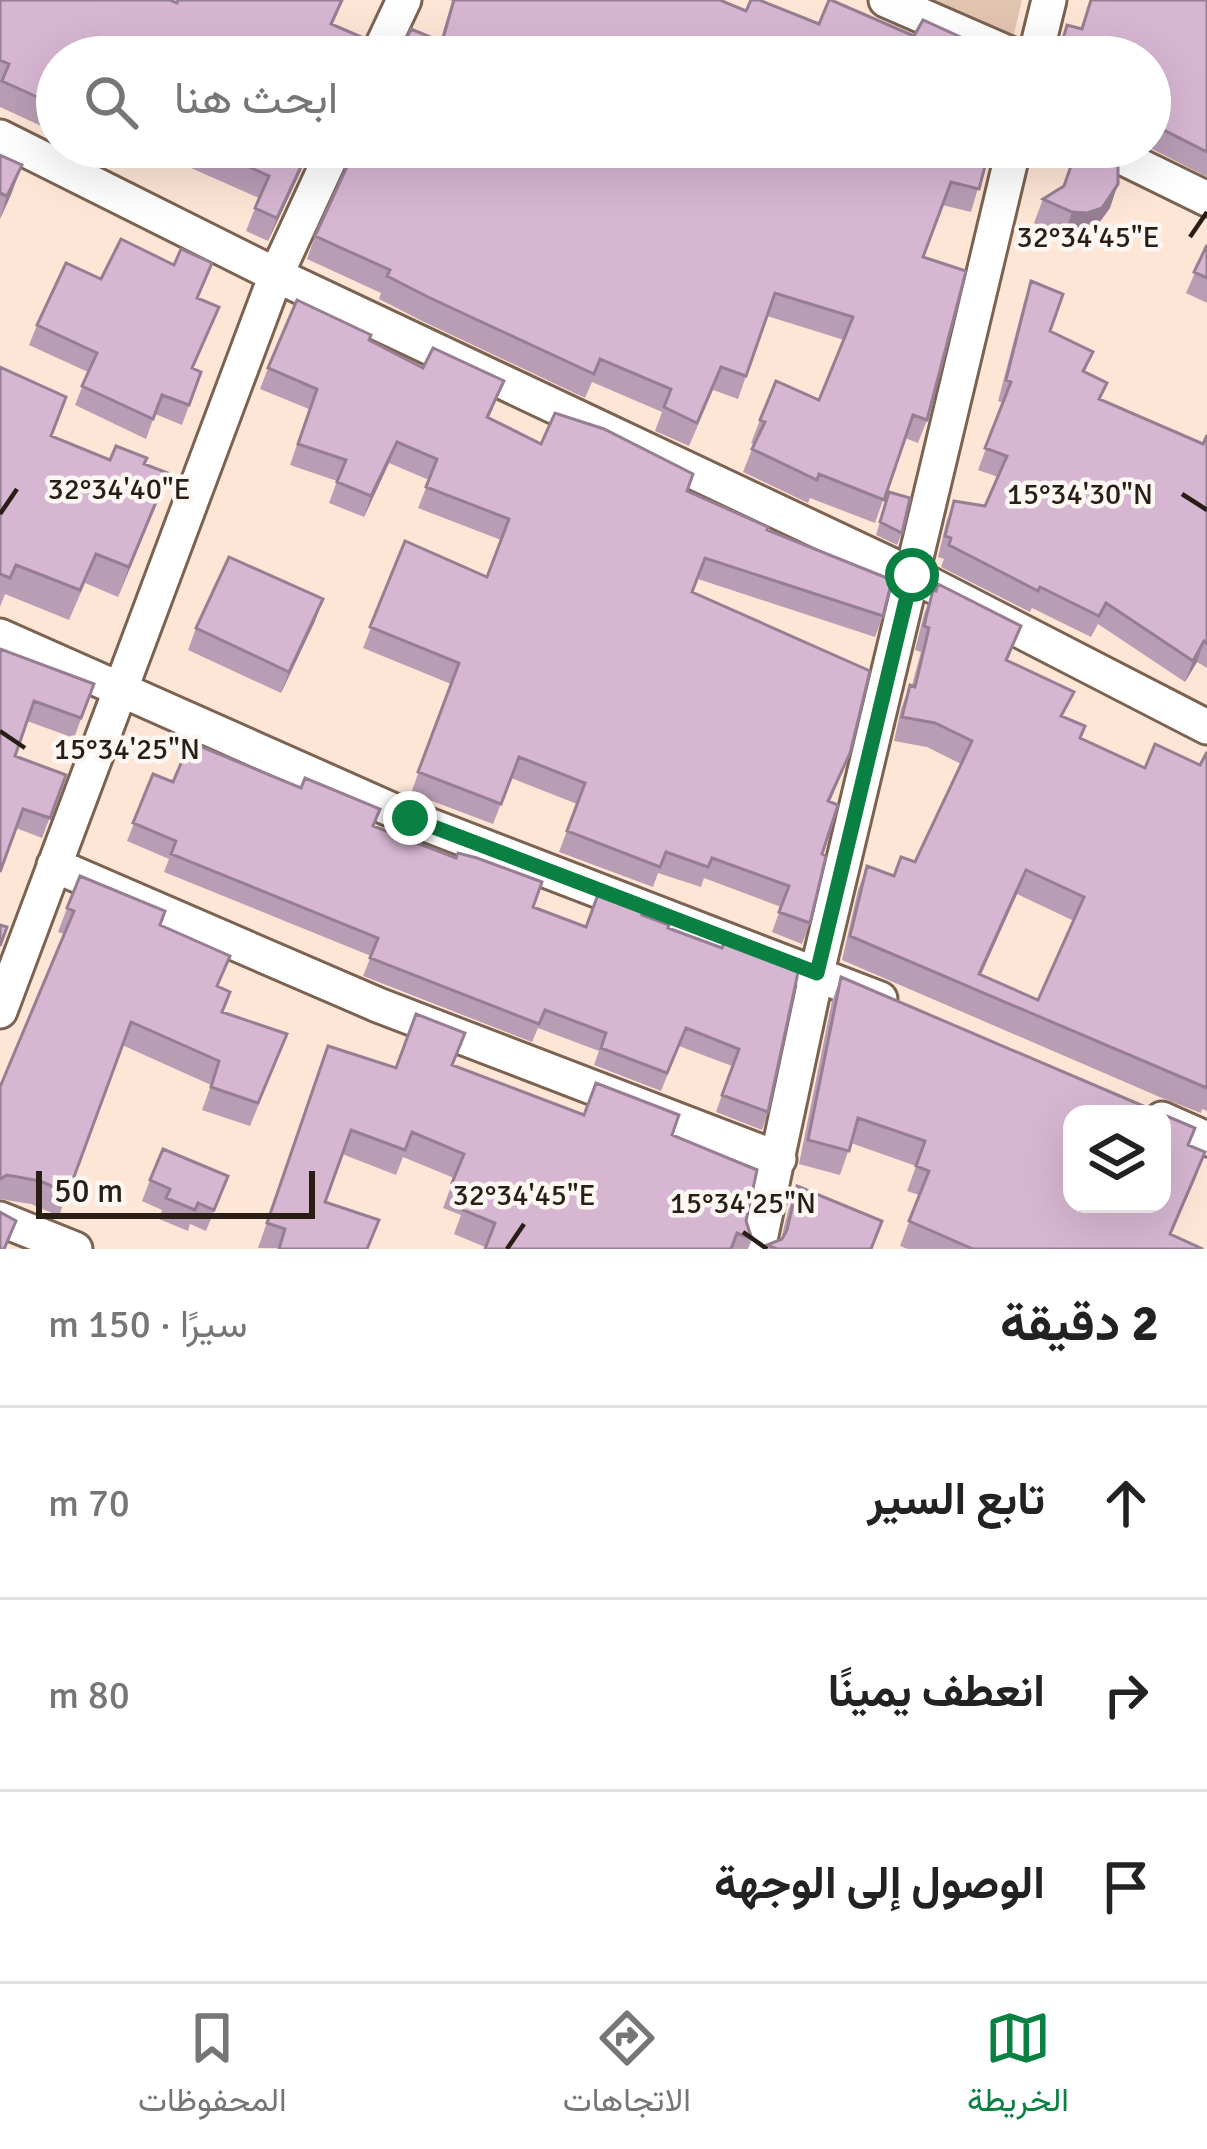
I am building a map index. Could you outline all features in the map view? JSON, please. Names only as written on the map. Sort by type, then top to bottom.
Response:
[{"type":"street","points":[[387,36],[404,0]]},
{"type":"street","points":[[886,0],[969,36]]},
{"type":"street","points":[[1040,36],[1048,0]]},
{"type":"street","points":[[0,137],[36,155]]},
{"type":"street","points":[[62,168],[276,275],[912,575],[1207,727]]},
{"type":"street","points":[[0,1011],[276,275],[325,168]]},
{"type":"street","points":[[758,1249],[817,973],[1009,168]]},
{"type":"street","points":[[1144,168],[1207,199]]},
{"type":"street","points":[[0,635],[410,818],[900,1008]]},
{"type":"street","points":[[54,865],[378,1005],[778,1159]]},
{"type":"street","points":[[1171,1124],[1207,1138]]},
{"type":"street","points":[[0,1219],[75,1249]]},
{"type":"shaded area","points":[[913,0],[1022,0],[1014,36],[988,36]]},
{"type":"building","points":[[0,0],[342,0],[331,24],[359,36],[36,36],[36,96],[2,81],[9,64],[0,60]]},
{"type":"building","points":[[454,0],[720,0],[746,11],[751,0],[759,0],[819,24],[831,0],[914,36],[444,36]]},
{"type":"building","points":[[1091,0],[1207,0],[1207,152],[1171,134],[1171,36],[1064,36],[1067,25],[1082,29]]},
{"type":"building","points":[[923,20],[958,36],[914,36]]},
{"type":"building","points":[[0,155],[22,165],[7,196],[0,193]]},
{"type":"building","points":[[251,168],[300,168],[277,218],[255,208],[269,176]]},
{"type":"building","points":[[346,168],[984,168],[979,189],[951,182],[923,257],[966,271],[927,420],[913,415],[884,500],[819,474],[817,480],[752,449],[776,381],[819,400],[853,317],[775,293],[746,376],[721,367],[697,423],[664,407],[671,389],[600,359],[594,374],[428,297],[387,276],[390,270],[315,236]]},
{"type":"building","points":[[1070,168],[1118,168],[1118,184],[1102,208],[1087,213],[1043,199],[1064,186]]},
{"type":"building","points":[[121,239],[174,265],[181,249],[212,263],[197,298],[219,307],[192,368],[201,372],[189,405],[162,395],[153,419],[82,386],[97,353],[37,325],[66,263],[101,279]]},
{"type":"building","points":[[1207,245],[1207,278],[1194,272]]},
{"type":"building","points":[[1031,281],[1063,294],[1050,331],[1093,352],[1083,371],[1107,383],[1099,399],[1203,444],[1207,435],[1207,643],[1193,661],[1106,603],[1099,616],[1040,587],[1038,591],[949,545],[951,538],[945,536],[954,501],[985,506],[1007,456],[985,448],[1011,382],[1006,380]]},
{"type":"building","points":[[297,300],[371,335],[369,340],[423,368],[433,348],[504,381],[487,417],[541,444],[555,413],[604,429],[693,474],[687,491],[767,530],[892,580],[883,616],[705,558],[692,592],[870,671],[850,753],[828,801],[838,805],[822,854],[826,856],[810,923],[779,912],[789,886],[712,858],[708,867],[666,852],[660,867],[567,831],[585,783],[519,757],[501,804],[418,772],[459,663],[370,627],[405,541],[487,577],[509,519],[426,487],[437,459],[397,442],[371,496],[337,482],[346,460],[298,444],[317,389],[268,368]]},
{"type":"building","points":[[0,367],[66,397],[51,436],[110,460],[116,446],[147,458],[144,464],[168,473],[129,567],[96,554],[80,590],[16,565],[10,578],[0,574]]},
{"type":"building","points":[[889,492],[910,498],[902,533],[880,522]]},
{"type":"building","points":[[229,557],[323,599],[289,672],[196,628]]},
{"type":"building","points":[[938,584],[1021,626],[1006,660],[1074,692],[1061,716],[1085,726],[1080,738],[1145,768],[1155,744],[1200,765],[1207,752],[1207,1088],[850,936],[867,866],[894,876],[901,857],[915,862],[972,741],[935,723],[902,717],[910,685],[915,687],[929,628],[924,626]],"holes":[[[1026,870],[1084,897],[1038,1000],[979,974]]]},
{"type":"building","points":[[0,649],[94,684],[81,718],[34,701],[15,756],[66,775],[50,818],[23,809],[0,872]]},
{"type":"building","points":[[190,742],[301,788],[305,778],[380,809],[373,826],[456,858],[458,853],[477,858],[542,882],[533,907],[586,927],[599,892],[644,909],[642,915],[668,928],[722,948],[725,940],[799,968],[768,1112],[722,1095],[739,1049],[686,1028],[667,1073],[601,1048],[606,1033],[545,1010],[539,1024],[370,958],[378,938],[171,854],[176,841],[133,823],[153,774],[173,782]]},
{"type":"building","points":[[80,876],[165,911],[160,925],[230,956],[217,986],[230,992],[222,1012],[287,1034],[258,1103],[211,1087],[219,1061],[131,1022],[68,1193],[40,1181],[7,1175],[0,1179],[0,1087],[74,911],[67,908]]},
{"type":"building","points":[[841,977],[1141,1105],[1063,1105],[1063,1213],[1171,1213],[1171,1118],[1195,1128],[1188,1145],[1205,1152],[1170,1234],[1203,1249],[973,1249],[909,1221],[929,1171],[916,1166],[925,1141],[858,1118],[849,1151],[808,1140]]},
{"type":"building","points":[[416,1014],[465,1033],[452,1065],[584,1115],[596,1083],[679,1115],[672,1135],[757,1170],[746,1221],[752,1239],[737,1233],[731,1249],[485,1249],[495,1223],[463,1210],[471,1191],[452,1183],[464,1154],[412,1132],[405,1150],[351,1130],[325,1202],[379,1220],[367,1249],[279,1249],[285,1229],[267,1223],[328,1046],[396,1068]]},
{"type":"building","points":[[163,1149],[228,1176],[214,1210],[198,1203],[195,1210],[166,1198],[170,1189],[150,1180]]},
{"type":"building","points":[[797,1186],[882,1221],[871,1249],[777,1249],[767,1245],[782,1239],[787,1230]]},
{"type":"building","points":[[0,1212],[16,1221],[4,1249],[0,1249]]},
{"type":"route","points":[[410,818],[817,973],[912,575]]}]
